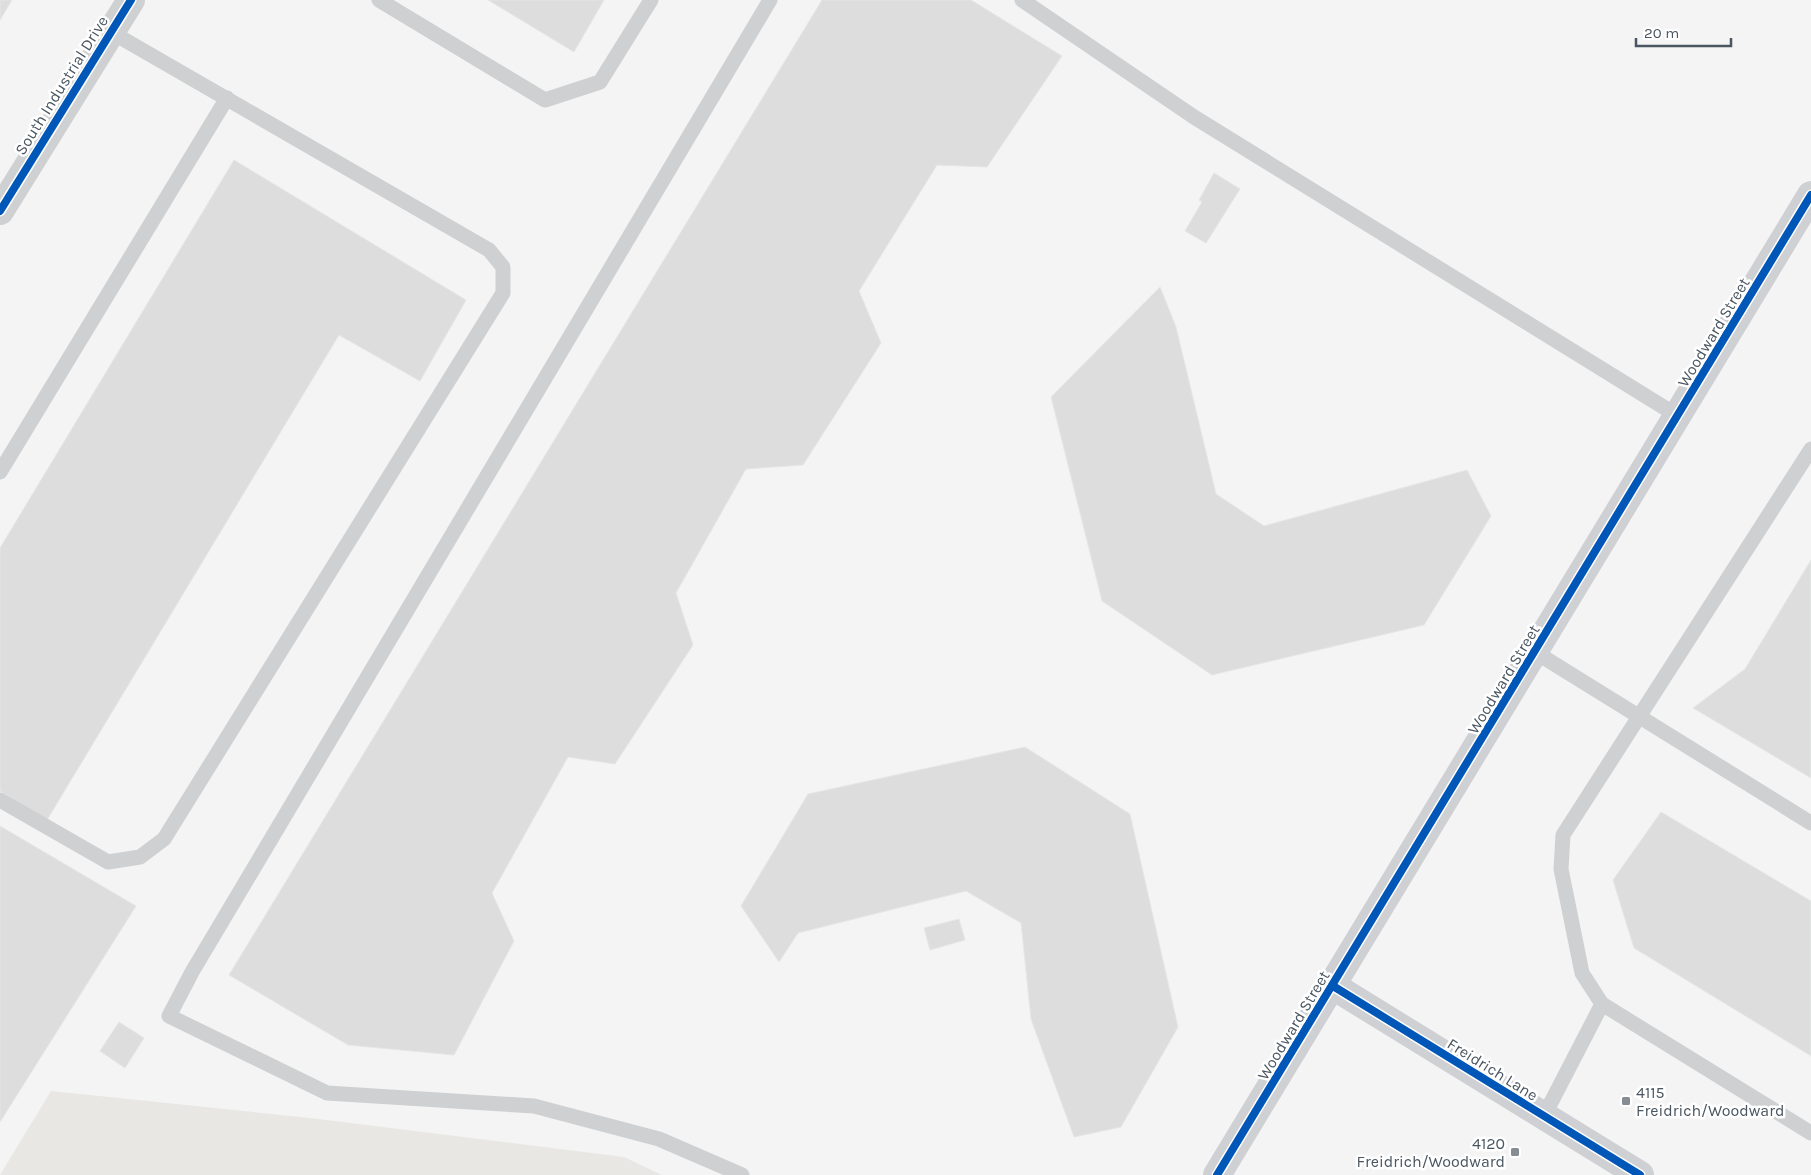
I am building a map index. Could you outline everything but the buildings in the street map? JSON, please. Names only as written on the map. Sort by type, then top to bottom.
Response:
[{"type":"street","name":"South Industrial Drive","points":[[0,211],[130,0]]},
{"type":"street","name":"Woodward Street","points":[[1217,1175],[1811,195]]},
{"type":"street","name":"Freidrich Lane","points":[[1333,986],[1640,1175]]},
{"type":"lane","points":[[379,0],[544,100],[600,82],[651,0]]},
{"type":"lane","points":[[742,1175],[659,1139],[534,1106],[327,1093],[169,1016],[192,972],[770,0]]},
{"type":"lane","points":[[1022,0],[1194,117],[1678,416]]},
{"type":"lane","points":[[0,800],[108,862],[140,858],[164,839],[503,293],[503,267],[489,250],[111,32]]},
{"type":"lane","points":[[0,472],[227,98]]},
{"type":"lane","points":[[1811,449],[1641,717],[1563,835],[1561,869],[1582,973],[1602,1004],[1811,1133]]},
{"type":"lane","points":[[1535,652],[1811,823]]},
{"type":"lane","points":[[1544,1116],[1602,1004]]},
{"type":"shaded area","points":[[51,1091],[310,1118],[624,1157],[662,1175],[0,1175]]},
{"type":"cycle path","points":[[0,211],[131,0]]},
{"type":"cycle path","points":[[1217,1175],[1811,195]]},
{"type":"cycle path","points":[[1333,986],[1640,1175]]},
{"type":"place","name":"4115 Freidrich/Woodward","points":[[1626,1101]]},
{"type":"place","name":"4120 Freidrich/Woodward","points":[[1515,1152]]}]
